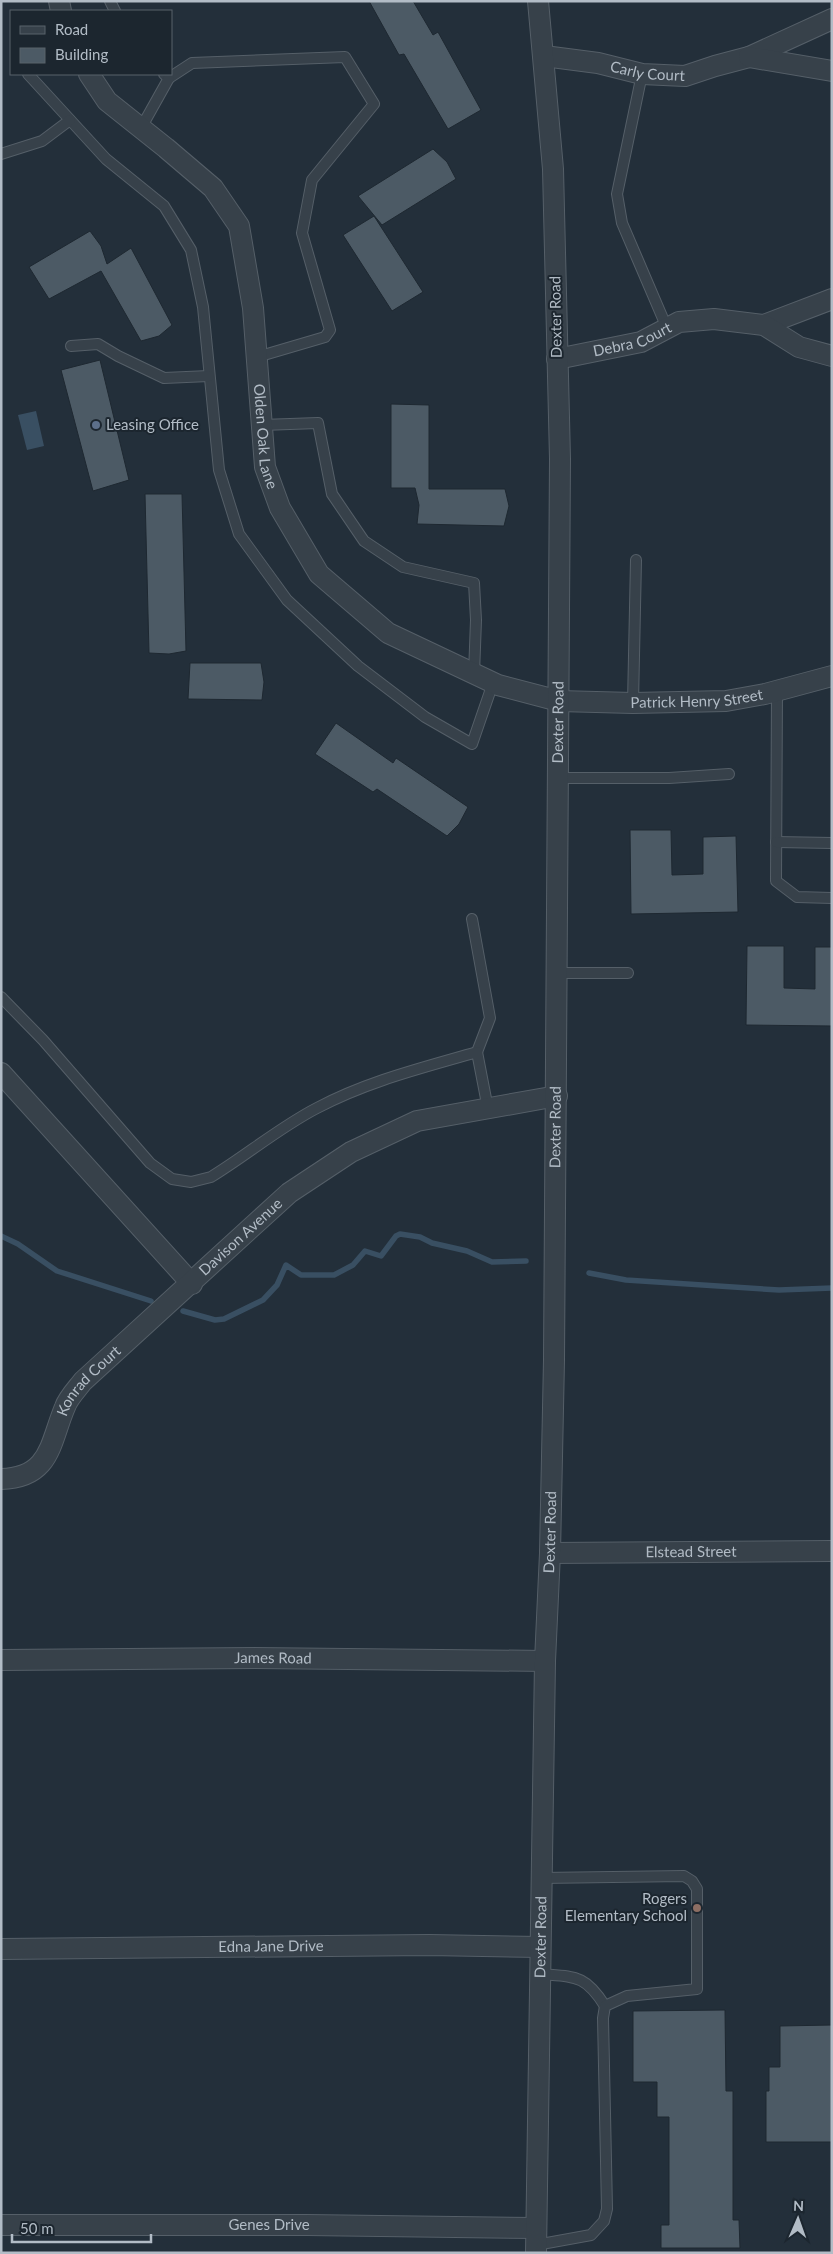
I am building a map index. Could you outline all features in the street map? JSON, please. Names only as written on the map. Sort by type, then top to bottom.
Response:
[{"type":"street","name":"Dexter Road","points":[[536,2242],[539,1974],[545,1661],[550,1553],[557,1096],[560,459],[553,169],[538,1]]},
{"type":"street","name":"Carly Court","points":[[544,56],[598,63],[642,74],[685,76],[749,57],[832,19]]},
{"type":"street","name":"Carly Court","points":[[749,57],[832,71]]},
{"type":"street","name":"Olden Oak Lane","points":[[90,75],[107,101],[213,188],[239,226],[253,308],[265,466],[280,508],[319,574],[388,633],[493,683],[559,701]]},
{"type":"street","name":"Debra Court","points":[[557,359],[641,342],[679,322],[714,319],[764,324],[832,299]]},
{"type":"street","name":"Debra Court","points":[[764,324],[799,347],[832,356]]},
{"type":"street","name":"Patrick Henry Street","points":[[559,701],[633,703],[726,701],[832,676]]},
{"type":"street","name":"Davison Avenue","points":[[1,1073],[192,1284],[289,1193],[351,1152],[417,1122],[557,1096]]},
{"type":"street","name":"Konrad Court","points":[[1,1479],[28,1473],[40,1466],[54,1441],[65,1406],[83,1382],[192,1284]]},
{"type":"street","name":"Elstead Street","points":[[550,1553],[832,1550]]},
{"type":"street","name":"James Road","points":[[1,1660],[255,1658],[545,1661]]},
{"type":"street","name":"Edna Jane Drive","points":[[1,1949],[429,1945],[540,1947]]},
{"type":"street","name":"Genes Drive","points":[[1,2225],[308,2225],[536,2242]]},
{"type":"lane","points":[[172,73],[192,63],[345,57],[374,104],[312,180],[302,233],[330,330],[325,337],[257,357]]},
{"type":"lane","points":[[642,74],[617,194],[622,223],[668,328]]},
{"type":"lane","points":[[29,75],[106,159],[164,206],[191,250],[202,307],[219,470],[239,534],[286,600],[365,672],[425,717],[472,744],[493,683]]},
{"type":"lane","points":[[141,128],[167,76]]},
{"type":"lane","points":[[1,154],[42,141],[70,120]]},
{"type":"lane","points":[[71,346],[98,344],[118,356],[164,378],[209,376]]},
{"type":"lane","points":[[262,425],[318,423],[332,494],[364,541],[403,567],[474,583],[476,620],[474,674]]},
{"type":"lane","points":[[633,703],[636,560]]},
{"type":"lane","points":[[777,690],[776,881],[797,897],[832,898]]},
{"type":"lane","points":[[558,778],[669,778],[729,774]]},
{"type":"lane","points":[[776,842],[832,843]]},
{"type":"lane","points":[[472,919],[490,1018],[477,1052],[488,1108]]},
{"type":"lane","points":[[557,973],[628,973]]},
{"type":"lane","points":[[1,997],[43,1040],[150,1163],[172,1179],[191,1182],[211,1177],[316,1109],[350,1092],[382,1079],[477,1052]]},
{"type":"lane","points":[[541,1878],[684,1876],[692,1881],[697,1890],[697,1989],[627,1996],[605,2006]]},
{"type":"lane","points":[[536,2242],[591,2235],[604,2221],[607,2209],[603,2018],[605,2006],[594,1988],[576,1977],[539,1974]]},
{"type":"water","points":[[36,411],[44,446],[27,450],[18,415]]},
{"type":"building","points":[[369,1],[413,1],[433,35],[438,32],[481,110],[448,129],[404,54],[399,55]]},
{"type":"building","points":[[433,149],[447,162],[456,179],[382,225],[358,196]]},
{"type":"building","points":[[374,216],[423,292],[392,311],[343,235]]},
{"type":"building","points":[[90,231],[101,246],[107,264],[131,248],[172,325],[159,336],[141,341],[101,271],[49,299],[29,267]]},
{"type":"building","name":"Leasing Office","points":[[100,360],[129,480],[93,491],[61,370]]},
{"type":"building","points":[[391,404],[429,405],[429,489],[505,489],[509,506],[504,526],[417,524],[419,505],[415,488],[391,488]]},
{"type":"building","points":[[145,494],[182,494],[186,651],[169,654],[149,653]]},
{"type":"building","points":[[190,663],[261,663],[264,682],[262,700],[188,699]]},
{"type":"building","points":[[336,723],[393,763],[396,758],[468,807],[459,824],[447,836],[377,789],[373,792],[315,754]]},
{"type":"building","points":[[630,830],[671,830],[672,875],[703,874],[703,837],[736,836],[738,912],[631,914]]},
{"type":"building","points":[[747,946],[784,946],[784,988],[815,989],[815,947],[832,947],[832,1026],[746,1025]]},
{"type":"building","points":[[725,2010],[726,2091],[733,2091],[733,2220],[739,2220],[740,2248],[661,2248],[661,2225],[669,2225],[669,2117],[657,2117],[657,2082],[633,2082],[633,2011]]},
{"type":"building","points":[[832,2025],[832,2142],[766,2142],[766,2091],[769,2091],[769,2067],[780,2067],[780,2026]]},
{"type":"waterway","points":[[183,1311],[215,1320],[224,1319],[263,1300],[277,1285],[286,1265],[301,1275],[334,1275],[353,1265],[365,1251],[381,1256],[396,1236],[400,1234],[420,1237],[432,1243],[467,1251],[492,1262],[526,1261]]},
{"type":"waterway","points":[[1,1236],[18,1244],[57,1271],[151,1301]]},
{"type":"waterway","points":[[589,1273],[626,1280],[779,1290],[832,1288]]},
{"type":"place","name":"Leasing Office","points":[[96,425]]},
{"type":"place","name":"Rogers Elementary School","points":[[697,1908]]}]
